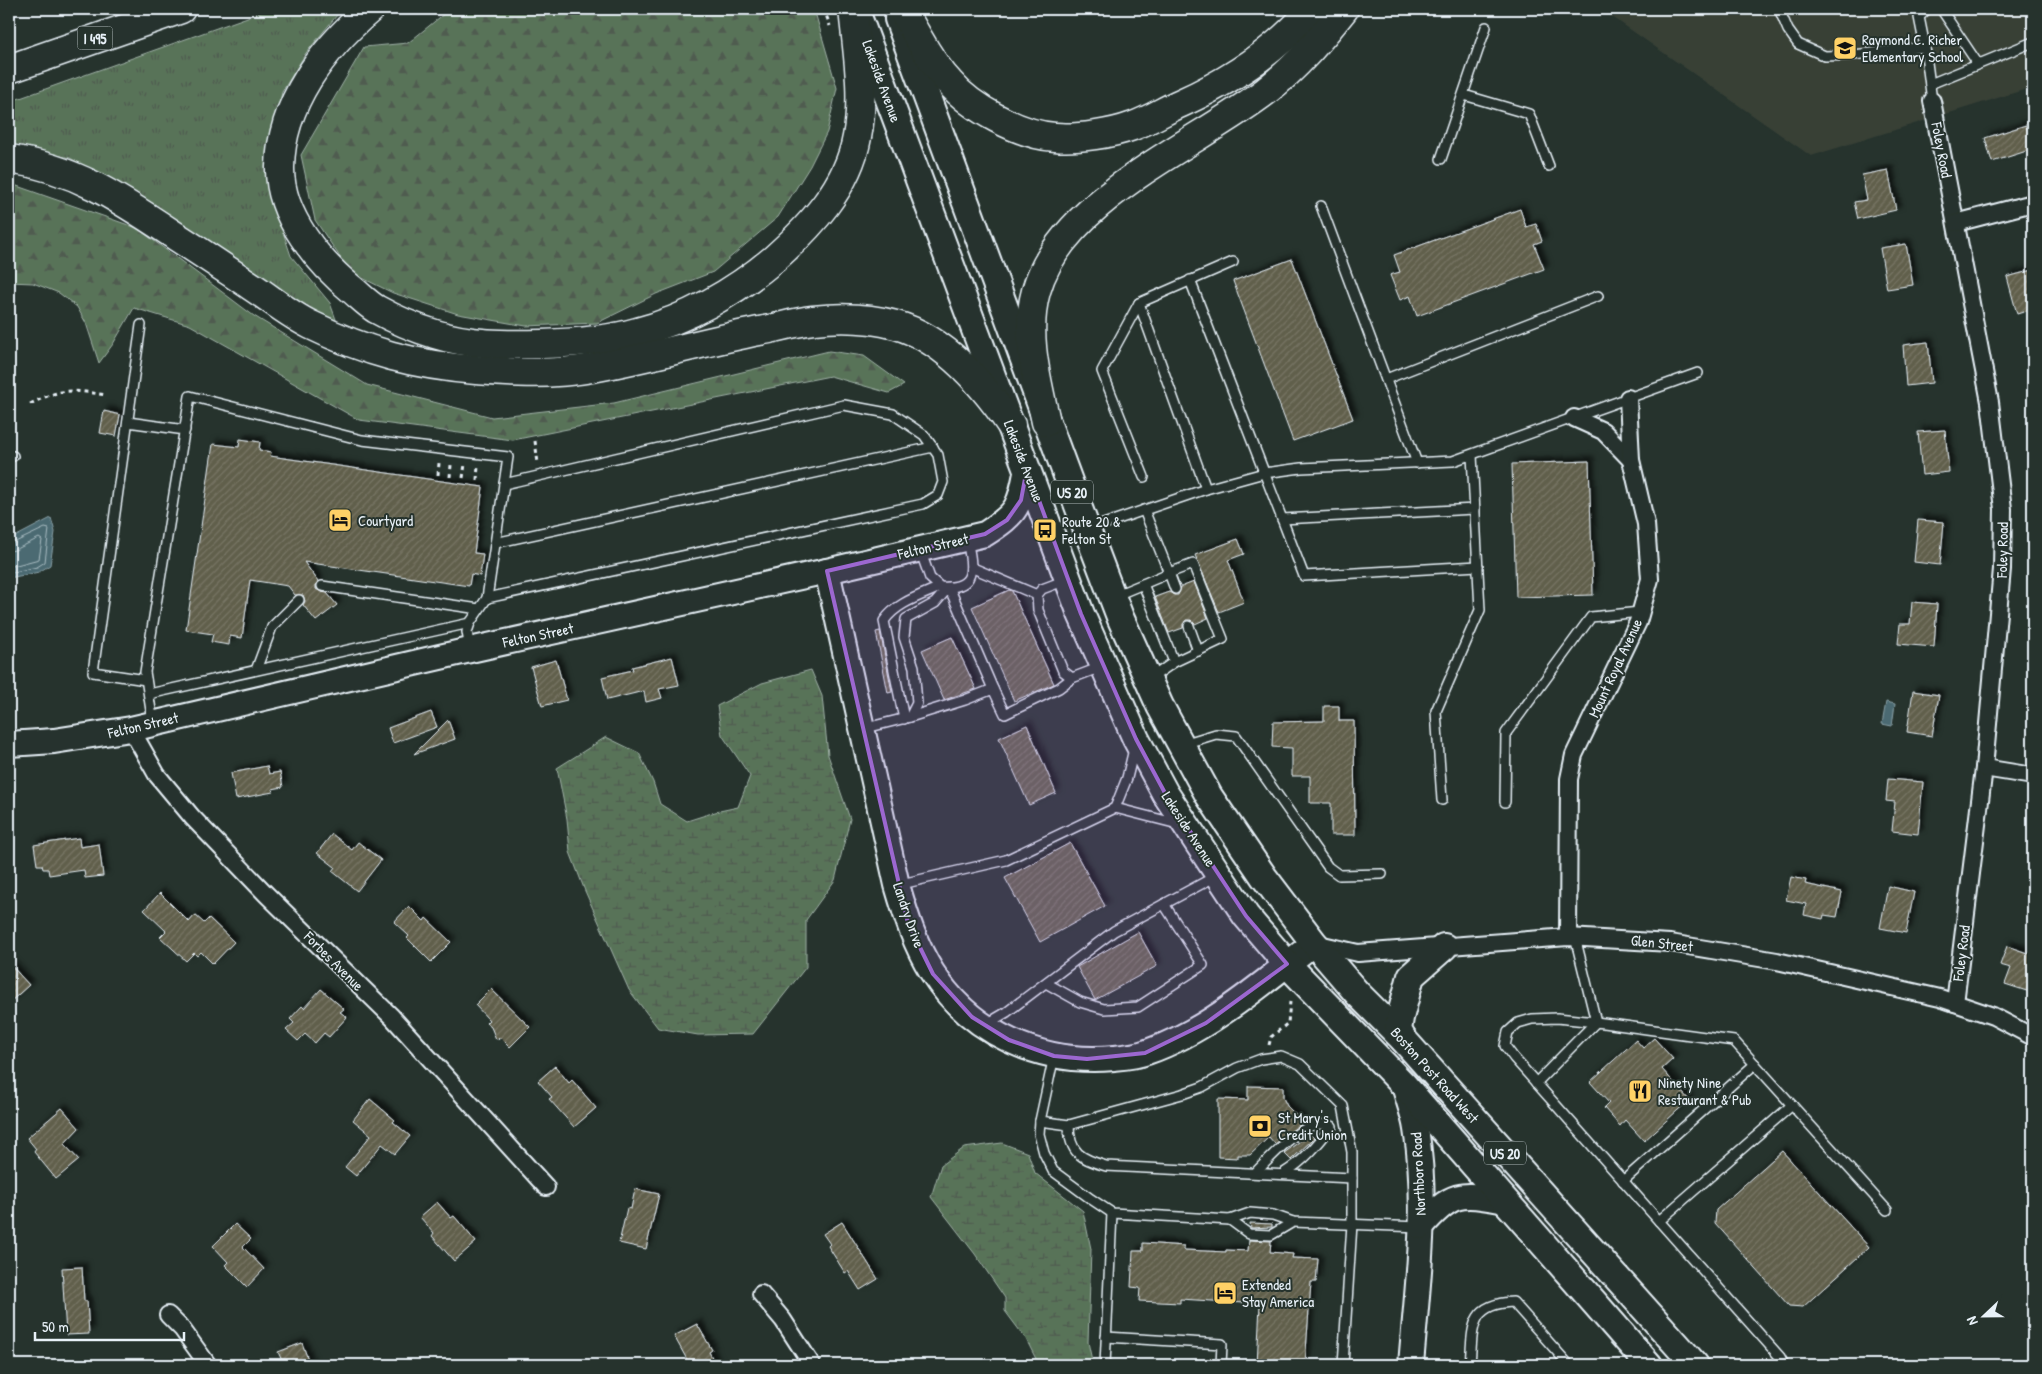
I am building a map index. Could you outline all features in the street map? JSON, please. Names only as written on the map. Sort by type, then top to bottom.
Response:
[{"type":"highway","name":"I 495","points":[[9,69],[181,9]]},
{"type":"highway","points":[[370,9],[352,24],[314,69],[289,118],[282,144],[280,170],[284,193],[292,215],[315,255],[330,271],[374,308],[436,334],[460,340],[511,345],[565,343],[616,336],[636,333],[666,323],[695,310],[746,280],[804,232],[842,179],[851,160],[857,139],[859,88],[854,9]]},
{"type":"highway","points":[[902,9],[935,64],[950,84],[986,112],[1021,129],[1054,138],[1094,135],[1133,126],[1200,95],[1227,80],[1263,55],[1312,9]]},
{"type":"highway","points":[[1046,422],[1034,368],[1032,324],[1038,285],[1046,263],[1054,250],[1066,235],[1110,196],[1161,160],[1245,107],[1284,77],[1316,45],[1344,9]]},
{"type":"highway","points":[[9,159],[35,163],[70,174],[92,184],[144,214],[309,324],[362,348],[397,359],[513,374],[571,371],[609,365],[812,320],[876,321],[910,330],[933,343],[973,376],[1010,425]]},
{"type":"main road","name":"Lakeside Avenue","points":[[854,9],[1081,614],[1136,738],[1161,786],[1218,875],[1246,916],[1287,964]]},
{"type":"main road","name":"US 20","points":[[895,9],[1046,422],[1112,596],[1148,680],[1180,745],[1218,809],[1314,943]]},
{"type":"main road","name":"Boston Post Road West","points":[[1314,943],[1357,993],[1403,1039],[1695,1365]]},
{"type":"main road","points":[[1403,1039],[1398,1030],[1411,976],[1444,947]]},
{"type":"main road","name":"Boston Post Road West","points":[[1287,964],[1404,1085],[1649,1365]]},
{"type":"street","name":"Foley Road","points":[[1932,101],[1990,402],[2003,509],[2002,569],[1984,768],[1955,1003]]},
{"type":"street","points":[[1956,223],[2033,203]]},
{"type":"street","name":"Mount Royal Avenue","points":[[1571,937],[1569,780],[1574,755],[1638,622],[1650,579],[1646,524],[1631,460],[1628,398]]},
{"type":"street","points":[[1574,418],[1603,431],[1631,460]]},
{"type":"street","name":"Felton Street","points":[[9,744],[62,740],[142,726],[985,534],[1007,520],[1021,500],[1027,468]]},
{"type":"street","name":"Landry Drive","points":[[827,571],[897,885],[917,945],[933,974],[962,1008],[984,1026],[1009,1040],[1054,1056],[1087,1059],[1146,1053],[1206,1023],[1287,964]]},
{"type":"street","name":"Forbes Avenue","points":[[142,726],[157,775],[192,817],[266,894],[392,1017],[546,1187]]},
{"type":"street","points":[[1984,768],[2033,776]]},
{"type":"street","name":"Glen Street","points":[[1314,943],[1358,953],[1444,947],[1494,941],[1571,937],[1670,943],[1724,951],[1885,985],[1955,1003],[1993,1016],[2033,1037]]},
{"type":"street","points":[[1287,964],[1314,943]]},
{"type":"street","name":"Northboro Road","points":[[1404,1085],[1416,1127],[1421,1227]]},
{"type":"street","name":"Northboro Road","points":[[1421,1227],[1440,1206],[1456,1197],[1474,1195],[1506,1201]]},
{"type":"street","points":[[1411,1365],[1421,1227]]},
{"type":"street","points":[[761,1294],[783,1320],[812,1365]]},
{"type":"street","points":[[168,1315],[182,1329],[208,1365]]},
{"type":"lane","points":[[1779,9],[1788,30],[1798,44],[1824,56],[1853,55],[1925,47]]},
{"type":"lane","points":[[1927,9],[1919,17],[1932,101]]},
{"type":"lane","points":[[1941,9],[1978,64]]},
{"type":"lane","points":[[1441,159],[1486,27]]},
{"type":"lane","points":[[1930,84],[2033,42]]},
{"type":"lane","points":[[1464,95],[1529,114],[1549,166]]},
{"type":"lane","points":[[1321,206],[1417,463]]},
{"type":"lane","points":[[1144,477],[1102,371],[1139,303],[1233,262]]},
{"type":"lane","points":[[1190,280],[1304,576],[1478,566]]},
{"type":"lane","points":[[1386,379],[1598,296]]},
{"type":"lane","points":[[1139,303],[1206,489]]},
{"type":"lane","points":[[141,325],[93,672],[146,680]]},
{"type":"lane","points":[[1087,530],[1206,489],[1264,473],[1300,468],[1453,461],[1698,373]]},
{"type":"lane","points":[[142,726],[149,694],[145,672],[190,396],[362,440],[508,457],[487,598],[470,623],[467,632],[470,650]]},
{"type":"lane","points":[[487,598],[923,504],[938,495],[943,482],[938,454],[924,435],[893,414],[844,405],[504,484]]},
{"type":"lane","points":[[128,422],[185,430]]},
{"type":"lane","points":[[495,543],[933,447]]},
{"type":"lane","points":[[1442,800],[1436,711],[1480,610],[1472,455]]},
{"type":"lane","points":[[1282,519],[1475,509]]},
{"type":"lane","points":[[1144,510],[1175,589]]},
{"type":"lane","points":[[907,718],[884,621],[890,612],[903,604],[944,587],[962,585],[969,578],[972,568],[966,538]]},
{"type":"lane","points":[[920,549],[930,578],[944,587],[1005,714],[1059,688],[1072,678],[1104,666]]},
{"type":"lane","points":[[1112,596],[1193,564],[1223,639],[1174,662],[1148,680]]},
{"type":"lane","points":[[972,568],[1037,595]]},
{"type":"lane","points":[[1069,579],[1042,589],[1037,595],[1038,610],[1063,671],[1072,678]]},
{"type":"lane","points":[[1143,584],[1174,662]]},
{"type":"lane","points":[[322,586],[479,609]]},
{"type":"lane","points":[[907,718],[917,703],[914,667],[904,637],[906,619],[935,603],[944,587]]},
{"type":"lane","points":[[256,670],[272,627],[299,600]]},
{"type":"lane","points":[[1505,802],[1506,733],[1591,617],[1640,612]]},
{"type":"lane","points":[[149,694],[470,623]]},
{"type":"lane","points":[[1189,626],[1198,651]]},
{"type":"lane","points":[[862,730],[965,700],[993,689]]},
{"type":"lane","points":[[1180,745],[1216,734],[1236,736],[1328,867],[1339,875],[1382,874]]},
{"type":"lane","points":[[1115,808],[1127,778],[1136,738]]},
{"type":"lane","points":[[897,885],[1006,860],[1115,808],[1187,826]]},
{"type":"lane","points":[[984,1026],[1007,1012],[1114,931],[1218,875]]},
{"type":"lane","points":[[1046,982],[1080,1002],[1104,1009],[1138,1007],[1203,965],[1164,904]]},
{"type":"lane","points":[[1571,937],[1596,1022]]},
{"type":"lane","points":[[1784,1365],[1780,1357],[1505,1046],[1508,1032],[1518,1023],[1532,1019],[1557,1018],[1734,1041],[1888,1210]]},
{"type":"lane","points":[[1536,1083],[1596,1022]]},
{"type":"lane","points":[[1054,1056],[1040,1121],[1039,1134],[1044,1153],[1053,1171],[1112,1213],[1230,1220],[1250,1213],[1273,1215],[1293,1222],[1421,1227]]},
{"type":"lane","points":[[1040,1121],[1069,1125],[1182,1094],[1202,1087],[1237,1068],[1271,1058],[1281,1056],[1300,1064],[1343,1106],[1352,1152],[1352,1224],[1343,1365]]},
{"type":"lane","points":[[1623,1181],[1754,1064]]},
{"type":"lane","points":[[1659,1221],[1792,1105]]},
{"type":"lane","points":[[1256,1172],[1305,1128],[1320,1124],[1332,1126],[1297,1166],[1284,1174]]},
{"type":"lane","points":[[1069,1125],[1069,1140],[1078,1154],[1089,1161],[1106,1166],[1352,1178]]},
{"type":"lane","points":[[1105,1365],[1112,1213]]},
{"type":"lane","points":[[1230,1220],[1249,1234],[1264,1235],[1271,1235],[1293,1222]]},
{"type":"lane","points":[[1470,1365],[1473,1323],[1485,1310],[1499,1302],[1513,1302],[1570,1365]]},
{"type":"lane","points":[[1106,1337],[1222,1344],[1221,1365]]},
{"type":"path","points":[[30,404],[55,392],[69,389],[107,395]]},
{"type":"path","points":[[535,441],[540,476]]},
{"type":"path","points":[[1271,1058],[1268,1043],[1271,1037],[1288,1023],[1290,1002]]},
{"type":"highlighted area","points":[[1027,468],[1081,614],[1136,739],[1165,793],[1246,916],[1287,964],[1206,1023],[1145,1053],[1087,1059],[1054,1056],[1009,1040],[972,1017],[933,974],[908,923],[827,571],[985,534],[1007,520],[1021,500]]},
{"type":"shaded area","name":"Raymond C. Richer Elementary School","points":[[1601,9],[2033,9],[2033,87],[1811,156]]},
{"type":"green space","points":[[270,9],[342,9],[306,53],[282,92],[269,150],[272,199],[291,256],[330,303],[338,325],[294,301],[197,238],[140,196],[70,158],[9,144],[9,102]]},
{"type":"green space","points":[[450,9],[814,9],[837,88],[827,132],[810,166],[778,217],[713,272],[656,294],[597,323],[526,326],[458,314],[393,293],[350,272],[315,220],[301,155],[364,47],[408,43]]},
{"type":"green space","points":[[14,185],[137,228],[254,316],[367,385],[492,417],[614,403],[829,351],[864,356],[904,385],[889,393],[830,376],[513,440],[359,420],[190,325],[134,308],[113,344],[99,363],[86,323],[77,307],[59,293],[33,283],[9,282],[9,186]]},
{"type":"green space","points":[[811,670],[822,696],[828,755],[850,819],[835,880],[806,920],[806,967],[753,1034],[698,1035],[658,1028],[629,990],[585,891],[570,852],[567,819],[557,768],[606,737],[639,753],[653,782],[660,804],[687,821],[738,807],[750,776],[722,735],[717,706],[762,683]]},
{"type":"green space","points":[[1002,1143],[1028,1153],[1035,1173],[1083,1211],[1091,1249],[1088,1342],[1093,1365],[1039,1365],[1026,1339],[1005,1311],[1005,1298],[975,1254],[931,1197],[941,1165],[964,1148]]},
{"type":"water","points":[[51,518],[55,532],[50,565],[39,572],[9,578],[9,540]]},
{"type":"water","points":[[1886,702],[1895,704],[1892,726],[1882,724]]},
{"type":"building","points":[[2026,125],[2033,149],[1992,162],[1985,138]]},
{"type":"building","points":[[1888,170],[1896,210],[1858,219],[1854,202],[1867,200],[1862,175]]},
{"type":"building","points":[[1520,209],[1526,227],[1536,224],[1542,241],[1534,244],[1544,269],[1417,316],[1410,296],[1400,300],[1390,275],[1400,272],[1394,255]]},
{"type":"building","points":[[1906,244],[1913,285],[1887,289],[1880,248]]},
{"type":"building","points":[[1292,259],[1353,419],[1293,441],[1233,281]]},
{"type":"building","points":[[2033,270],[2033,309],[2017,314],[2007,277]]},
{"type":"building","points":[[1928,342],[1932,383],[1906,386],[1903,345]]},
{"type":"building","points":[[104,411],[120,415],[116,436],[100,433]]},
{"type":"building","points":[[1945,430],[1949,472],[1922,475],[1918,432]]},
{"type":"building","name":"Courtyard","points":[[240,439],[260,442],[259,450],[271,452],[270,456],[483,487],[474,553],[483,554],[480,576],[471,574],[469,586],[304,562],[318,581],[316,589],[327,593],[337,605],[316,621],[303,605],[305,601],[303,595],[295,595],[288,586],[250,580],[242,638],[230,636],[229,645],[211,642],[213,634],[186,630],[213,444],[239,447]]},
{"type":"building","points":[[1589,461],[1593,595],[1516,597],[1512,464]]},
{"type":"building","points":[[1918,520],[1944,522],[1940,565],[1914,562]]},
{"type":"building","points":[[1238,539],[1244,554],[1228,560],[1244,602],[1219,612],[1195,555]]},
{"type":"building","points":[[1194,582],[1208,618],[1195,624],[1191,620],[1186,620],[1183,628],[1169,633],[1155,597],[1169,592],[1178,595],[1181,587]]},
{"type":"building","points":[[1009,590],[1012,591],[1054,684],[1014,701],[972,607]]},
{"type":"building","points":[[1912,602],[1937,604],[1934,647],[1898,644],[1900,624],[1910,624]]},
{"type":"building","points":[[880,631],[892,692],[888,693],[876,632]]},
{"type":"building","points":[[952,637],[976,689],[944,700],[922,650]]},
{"type":"building","points":[[672,657],[679,685],[659,689],[662,698],[646,702],[644,691],[607,700],[602,677],[633,670],[632,667]]},
{"type":"building","points":[[556,660],[567,700],[542,706],[531,667]]},
{"type":"building","points":[[1913,691],[1939,695],[1932,736],[1907,732]]},
{"type":"building","points":[[1324,706],[1339,706],[1339,721],[1354,721],[1355,835],[1331,835],[1331,803],[1310,803],[1310,776],[1292,776],[1292,748],[1272,747],[1273,722],[1324,721]]},
{"type":"building","points":[[431,712],[437,727],[393,743],[388,728]]},
{"type":"building","points":[[448,720],[455,739],[414,754]]},
{"type":"building","points":[[1027,725],[1056,793],[1029,805],[999,738]]},
{"type":"building","points":[[267,766],[269,774],[280,772],[283,787],[272,789],[273,792],[236,799],[231,773]]},
{"type":"building","points":[[1888,779],[1923,782],[1918,834],[1892,831],[1895,802],[1886,801]]},
{"type":"building","points":[[332,834],[352,850],[358,842],[381,860],[357,891],[332,871],[335,867],[317,853]]},
{"type":"building","points":[[79,838],[80,847],[99,844],[103,876],[85,878],[84,870],[49,875],[48,869],[43,869],[42,865],[37,865],[34,845]]},
{"type":"building","points":[[1070,843],[1105,906],[1040,942],[1005,878]]},
{"type":"building","points":[[1791,877],[1806,880],[1805,884],[1842,892],[1837,917],[1824,915],[1823,919],[1804,915],[1806,904],[1786,900]]},
{"type":"building","points":[[1888,886],[1914,892],[1906,933],[1880,928]]},
{"type":"building","points":[[160,893],[189,922],[195,915],[204,923],[209,918],[234,942],[213,964],[201,952],[197,956],[194,953],[186,961],[160,937],[166,931],[144,910]]},
{"type":"building","points":[[409,906],[424,921],[426,918],[451,942],[431,962],[407,938],[409,936],[394,922]]},
{"type":"building","points":[[1138,932],[1157,966],[1095,1000],[1077,967]]},
{"type":"building","points":[[2007,946],[2033,955],[2033,993],[2005,984],[2011,968],[2000,965]]},
{"type":"building","points":[[9,963],[29,985],[9,1003]]},
{"type":"building","points":[[321,989],[344,1009],[340,1012],[347,1017],[329,1037],[324,1033],[315,1043],[305,1034],[298,1041],[286,1030],[294,1023],[290,1019],[302,1006],[304,1008]]},
{"type":"building","points":[[491,989],[530,1027],[510,1047],[501,1038],[496,1039],[491,1027],[486,1023],[489,1020],[475,1005]]},
{"type":"building","name":"Ninety Nine Restaurant & Pub","points":[[1654,1038],[1673,1059],[1662,1069],[1689,1100],[1644,1141],[1625,1120],[1620,1126],[1604,1108],[1609,1103],[1590,1082],[1636,1040],[1643,1048]]},
{"type":"building","points":[[555,1066],[569,1083],[572,1080],[596,1108],[574,1127],[549,1099],[552,1097],[538,1081]]},
{"type":"building","name":"St Mary's Credit Union","points":[[1248,1086],[1283,1087],[1283,1098],[1287,1106],[1302,1121],[1301,1124],[1275,1144],[1269,1137],[1250,1155],[1238,1155],[1238,1158],[1218,1157],[1218,1099],[1248,1100]]},
{"type":"building","points":[[370,1099],[395,1120],[393,1122],[410,1136],[395,1154],[382,1144],[356,1176],[345,1167],[371,1135],[353,1120]]},
{"type":"building","points":[[62,1108],[79,1128],[64,1144],[79,1160],[56,1179],[34,1152],[36,1149],[27,1138]]},
{"type":"building","points":[[1310,1134],[1314,1138],[1291,1160],[1284,1153]]},
{"type":"building","points":[[1782,1151],[1869,1247],[1803,1307],[1789,1306],[1715,1223],[1716,1210]]},
{"type":"building","points":[[635,1189],[659,1194],[646,1249],[619,1243],[627,1208],[631,1209]]},
{"type":"building","points":[[437,1202],[451,1218],[454,1216],[476,1242],[454,1261],[432,1236],[434,1233],[420,1217]]},
{"type":"building","points":[[842,1222],[878,1279],[860,1290],[848,1271],[845,1273],[828,1246],[830,1244],[823,1234]]},
{"type":"building","points":[[1250,1223],[1272,1224],[1272,1227],[1251,1228]]},
{"type":"building","points":[[235,1224],[251,1239],[243,1247],[264,1269],[247,1287],[225,1265],[228,1262],[213,1246]]},
{"type":"building","name":"Extended Stay America","points":[[1249,1240],[1271,1241],[1270,1252],[1293,1254],[1292,1258],[1318,1259],[1316,1282],[1311,1282],[1305,1365],[1257,1365],[1260,1304],[1180,1299],[1180,1303],[1139,1301],[1140,1288],[1131,1287],[1133,1251],[1143,1251],[1143,1243],[1184,1246],[1184,1250],[1226,1252],[1226,1250],[1248,1251]]},
{"type":"building","points":[[82,1267],[84,1301],[87,1301],[89,1334],[66,1335],[62,1268]]},
{"type":"building","points":[[697,1324],[712,1350],[709,1352],[716,1365],[690,1365],[674,1336]]},
{"type":"building","points":[[302,1343],[310,1365],[284,1365],[278,1352]]},
{"type":"place","name":"Raymond C. Richer Elementary School","points":[[1845,48]]},
{"type":"place","name":"Courtyard","points":[[340,520]]},
{"type":"place","name":"Route 20 & Felton St","points":[[1045,530]]},
{"type":"place","name":"Ninety Nine Restaurant & Pub","points":[[1640,1091]]},
{"type":"place","name":"St Mary's Credit Union","points":[[1260,1126]]},
{"type":"place","name":"Extended Stay America","points":[[1225,1293]]}]
